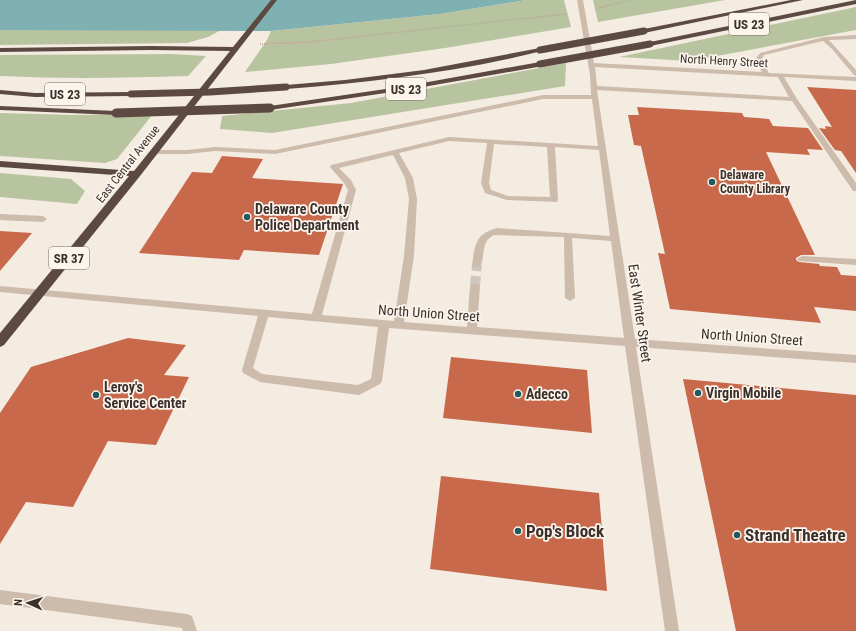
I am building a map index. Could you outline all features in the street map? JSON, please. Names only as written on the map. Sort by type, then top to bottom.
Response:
[{"type":"highway","name":"East Central Avenue","points":[[0,342],[137,174],[274,0]]},
{"type":"highway","name":"US 23","points":[[0,92],[35,94],[131,94],[210,92],[345,82],[424,72],[800,0]]},
{"type":"highway","name":"US 23","points":[[0,108],[116,113],[270,108],[430,85],[650,44],[856,2]]},
{"type":"highway","points":[[0,50],[151,48],[236,49]]},
{"type":"highway","points":[[0,164],[137,174]]},
{"type":"street","name":"East Winter Street","points":[[581,6],[591,65],[672,631]]},
{"type":"street","points":[[767,75],[758,60],[762,54],[824,39],[856,37]]},
{"type":"street","points":[[824,39],[834,48],[856,74]]},
{"type":"street","name":"North Henry Street","points":[[591,65],[856,80]]},
{"type":"street","points":[[780,75],[794,99],[856,189]]},
{"type":"street","points":[[154,152],[187,152],[215,149],[275,152],[543,97],[594,93],[794,99]]},
{"type":"street","points":[[316,318],[352,190],[348,182],[334,167],[449,140],[602,148]]},
{"type":"street","points":[[491,142],[485,183],[488,191],[507,198],[554,200],[551,145]]},
{"type":"street","points":[[395,152],[409,178],[413,199],[409,256],[398,325]]},
{"type":"street","points":[[0,217],[43,219]]},
{"type":"street","points":[[478,265],[481,238],[487,233],[497,231],[615,239]]},
{"type":"street","points":[[570,298],[568,237],[573,235]]},
{"type":"street","points":[[802,258],[856,262]]},
{"type":"street","points":[[472,330],[476,286]]},
{"type":"street","name":"North Union Street","points":[[0,289],[384,324],[856,359]]},
{"type":"street","points":[[264,314],[247,370],[260,378],[359,390],[376,381],[384,324]]},
{"type":"street","points":[[0,597],[187,622],[190,631]]},
{"type":"path","points":[[242,41],[264,44],[309,42],[630,0]]},
{"type":"green space","points":[[526,0],[564,0],[571,27],[445,48],[331,64],[245,72],[267,40],[271,31],[440,14]]},
{"type":"green space","points":[[593,0],[725,0],[598,22]]},
{"type":"green space","points":[[856,7],[856,30],[690,61],[619,57]]},
{"type":"green space","points":[[0,30],[221,30],[208,37],[187,43],[0,45]]},
{"type":"green space","points":[[173,54],[206,56],[188,76],[47,78],[0,76],[0,55]]},
{"type":"green space","points":[[566,63],[565,86],[272,133],[220,129],[222,116],[351,103]]},
{"type":"green space","points":[[0,113],[74,115],[153,114],[117,159],[105,163],[0,156]]},
{"type":"green space","points":[[0,173],[71,179],[85,191],[77,204],[0,197]]},
{"type":"water","points":[[0,0],[526,0],[440,14],[271,31],[0,30]]},
{"type":"building","points":[[807,87],[856,90],[856,173],[841,151],[835,150],[819,128],[826,129],[825,126],[832,127]]},
{"type":"building","points":[[637,107],[742,113],[744,117],[769,119],[773,126],[808,128],[823,150],[807,149],[810,155],[766,152],[815,255],[801,255],[796,258],[796,260],[799,262],[819,264],[820,266],[837,267],[841,275],[856,276],[856,311],[814,307],[821,323],[670,309],[658,253],[665,254],[641,146],[634,145],[628,115],[639,115]]},
{"type":"building","name":"Delaware County Police Department","points":[[222,156],[263,159],[252,178],[343,184],[319,255],[244,250],[239,260],[139,253],[192,172],[212,173]]},
{"type":"building","points":[[0,231],[32,233],[0,271]]},
{"type":"building","name":"Leroy's Service Center","points":[[128,338],[186,345],[164,375],[189,377],[156,445],[108,441],[73,507],[26,502],[0,544],[0,413],[31,367]]},
{"type":"building","name":"Adecco","points":[[451,357],[587,370],[592,433],[443,418]]},
{"type":"building","points":[[683,379],[856,395],[856,631],[736,631]]},
{"type":"building","name":"Pop's Block","points":[[441,476],[599,493],[607,591],[430,569]]},
{"type":"tunnel","points":[[475,286],[477,265]]},
{"type":"place","name":"Delaware County Library","points":[[712,182]]},
{"type":"place","name":"Delaware County Police Department","points":[[247,217]]},
{"type":"place","name":"Virgin Mobile","points":[[698,393]]},
{"type":"place","name":"Adecco","points":[[518,394]]},
{"type":"place","name":"Leroy's Service Center","points":[[96,395]]},
{"type":"place","name":"Pop's Block","points":[[518,531]]},
{"type":"place","name":"Strand Theatre","points":[[737,535]]}]
